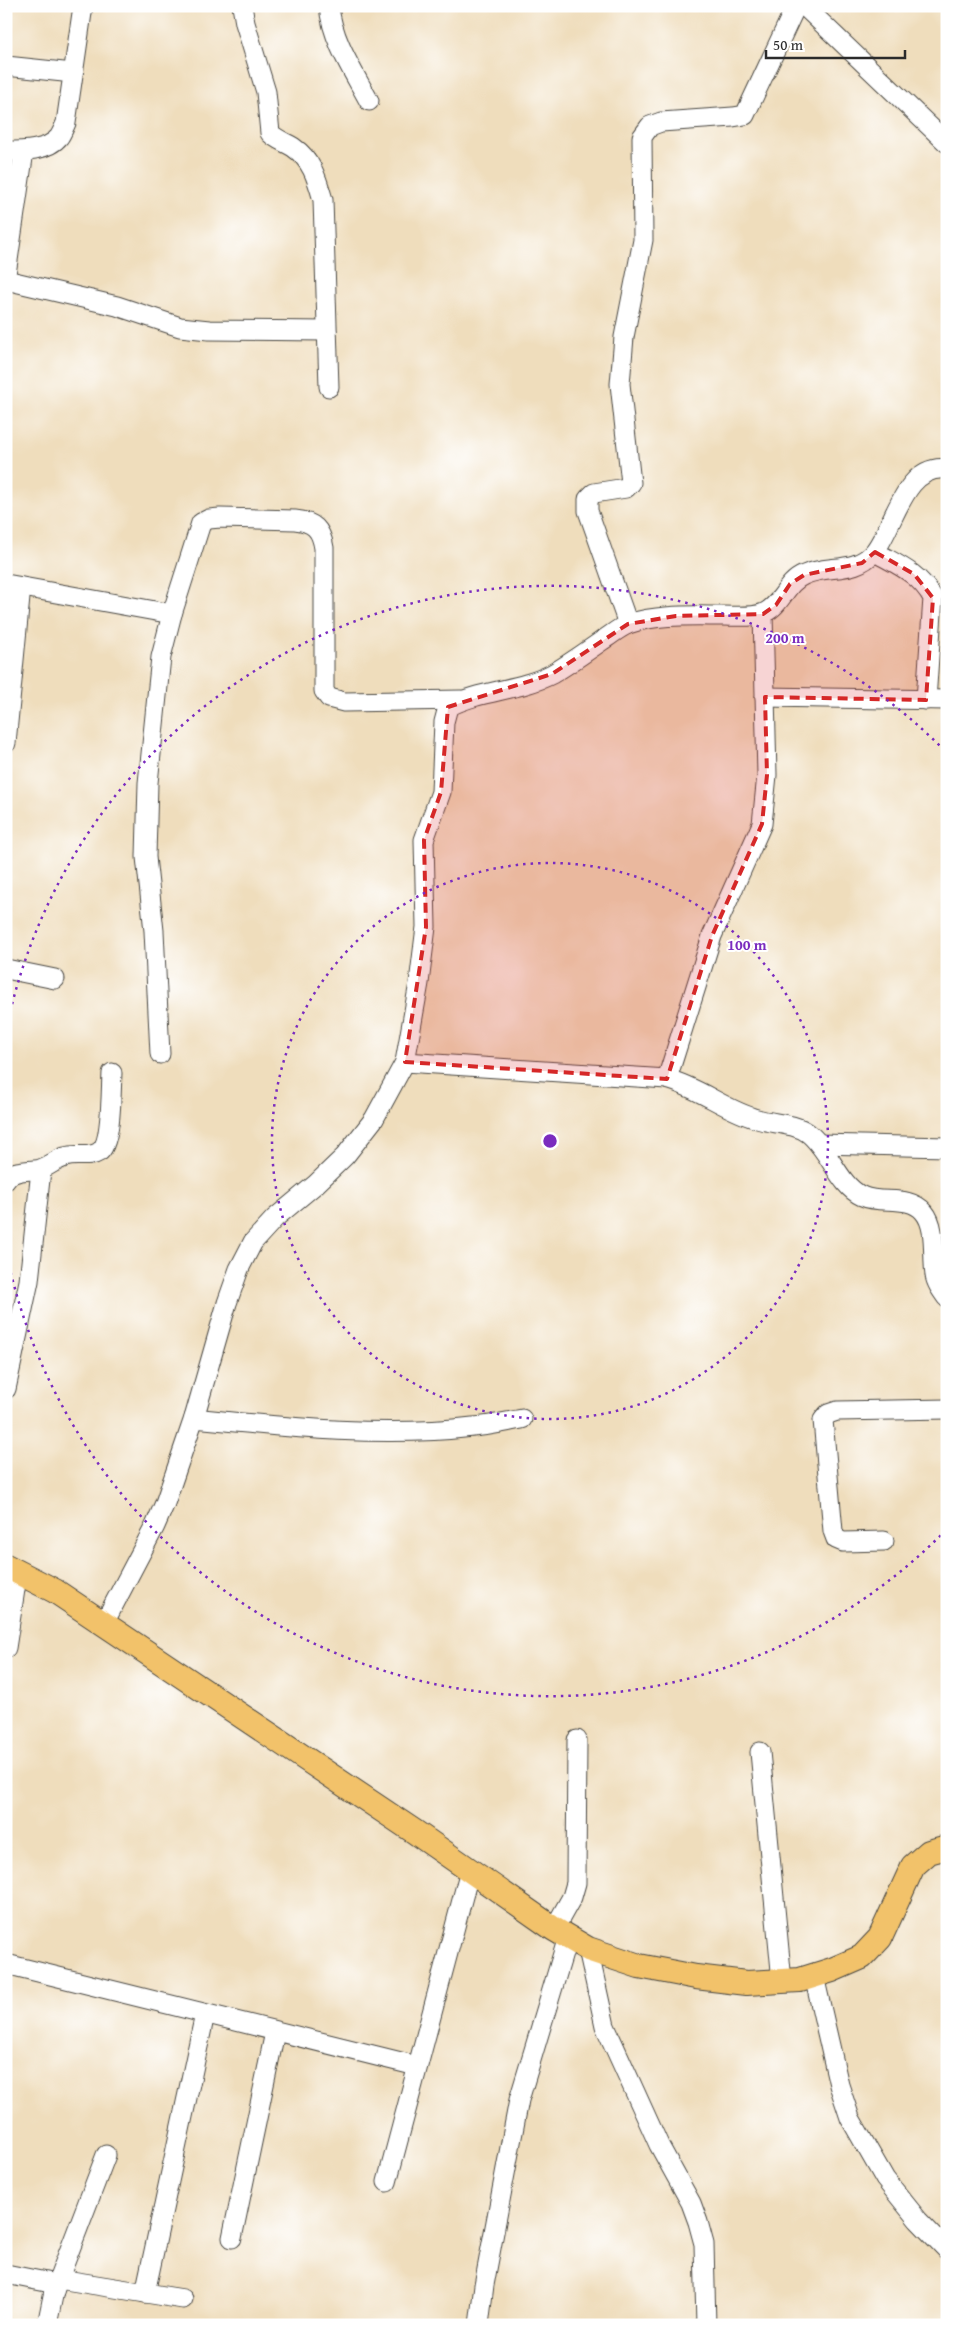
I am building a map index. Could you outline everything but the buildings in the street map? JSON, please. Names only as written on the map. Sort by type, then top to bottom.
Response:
[{"type":"main road","points":[[12,1568],[55,1591],[561,1933],[588,1949],[639,1966],[696,1977],[746,1983],[800,1980],[814,1976],[862,1957],[880,1938],[912,1866],[929,1852],[947,1847]]},
{"type":"street","points":[[6,274],[15,151],[41,147],[58,138],[66,122],[83,6]]},
{"type":"street","points":[[242,6],[245,23],[266,92],[270,133],[277,140],[292,146],[308,160],[317,176],[323,200],[329,387]]},
{"type":"street","points":[[329,6],[330,20],[336,36],[368,101]]},
{"type":"street","points":[[628,624],[588,511],[588,500],[594,493],[626,488],[631,483],[620,384],[624,337],[643,240],[642,137],[650,126],[661,122],[733,118],[745,115],[796,6]]},
{"type":"street","points":[[804,6],[947,143]]},
{"type":"street","points":[[6,66],[73,73]]},
{"type":"street","points":[[6,280],[117,306],[180,327],[217,330],[327,331]]},
{"type":"street","points":[[160,1054],[154,931],[146,857],[146,816],[157,682],[172,614],[201,523],[209,519],[220,518],[307,521],[317,526],[322,536],[324,548],[324,691],[328,698],[344,702],[461,700],[529,684],[552,674],[628,624],[676,616],[763,614],[776,605],[790,584],[804,575],[821,570],[847,568],[862,563],[875,552],[907,490],[922,475],[947,469]]},
{"type":"street","points":[[875,552],[914,574],[926,584],[933,598],[926,700]]},
{"type":"street","points":[[6,743],[13,586],[172,614]]},
{"type":"street","points":[[668,1079],[712,936],[762,824],[767,775],[763,614]]},
{"type":"street","points":[[765,698],[947,700]]},
{"type":"street","points":[[103,1624],[155,1526],[194,1418],[227,1303],[239,1269],[252,1242],[275,1218],[316,1184],[345,1156],[374,1119],[405,1062],[419,984],[426,927],[424,840],[440,792],[444,722],[448,707],[461,700]]},
{"type":"street","points":[[6,969],[55,979]]},
{"type":"street","points":[[405,1062],[668,1079],[698,1090],[731,1110],[758,1119],[789,1125],[807,1132],[819,1144],[847,1183],[861,1196],[876,1201],[898,1201],[913,1204],[924,1212],[930,1226],[935,1276],[947,1298]]},
{"type":"street","points":[[6,1180],[8,1176],[20,1171],[41,1170],[55,1160],[68,1156],[88,1156],[101,1151],[107,1139],[112,1074]]},
{"type":"street","points":[[819,1144],[947,1147]]},
{"type":"street","points":[[6,1389],[29,1281],[41,1170]]},
{"type":"street","points":[[884,1541],[843,1542],[836,1539],[832,1531],[823,1420],[828,1414],[837,1411],[947,1409]]},
{"type":"street","points":[[194,1418],[295,1428],[358,1430],[473,1428],[522,1419]]},
{"type":"street","points":[[6,1648],[12,1568]]},
{"type":"street","points":[[478,2325],[519,2100],[561,1933],[576,1883],[577,1740]]},
{"type":"street","points":[[760,1752],[782,1981]]},
{"type":"street","points":[[386,2182],[470,1870]]},
{"type":"street","points":[[588,1949],[605,2026],[659,2145],[698,2222],[704,2244],[706,2264],[706,2325]]},
{"type":"street","points":[[6,1964],[417,2066]]},
{"type":"street","points":[[814,1976],[839,2085],[850,2118],[885,2179],[918,2220],[947,2250]]},
{"type":"street","points":[[145,2293],[204,2014]]},
{"type":"street","points":[[232,2238],[275,2032]]},
{"type":"street","points":[[48,2325],[56,2285],[106,2155]]},
{"type":"street","points":[[6,2274],[56,2285],[145,2293],[183,2299]]},
{"type":"highlighted area","points":[[875,552],[914,574],[933,598],[926,700],[765,697],[767,775],[762,824],[712,936],[667,1079],[405,1062],[426,927],[424,840],[441,792],[448,707],[552,674],[628,624],[676,616],[763,614],[776,605],[790,584],[804,575],[862,563]]}]
